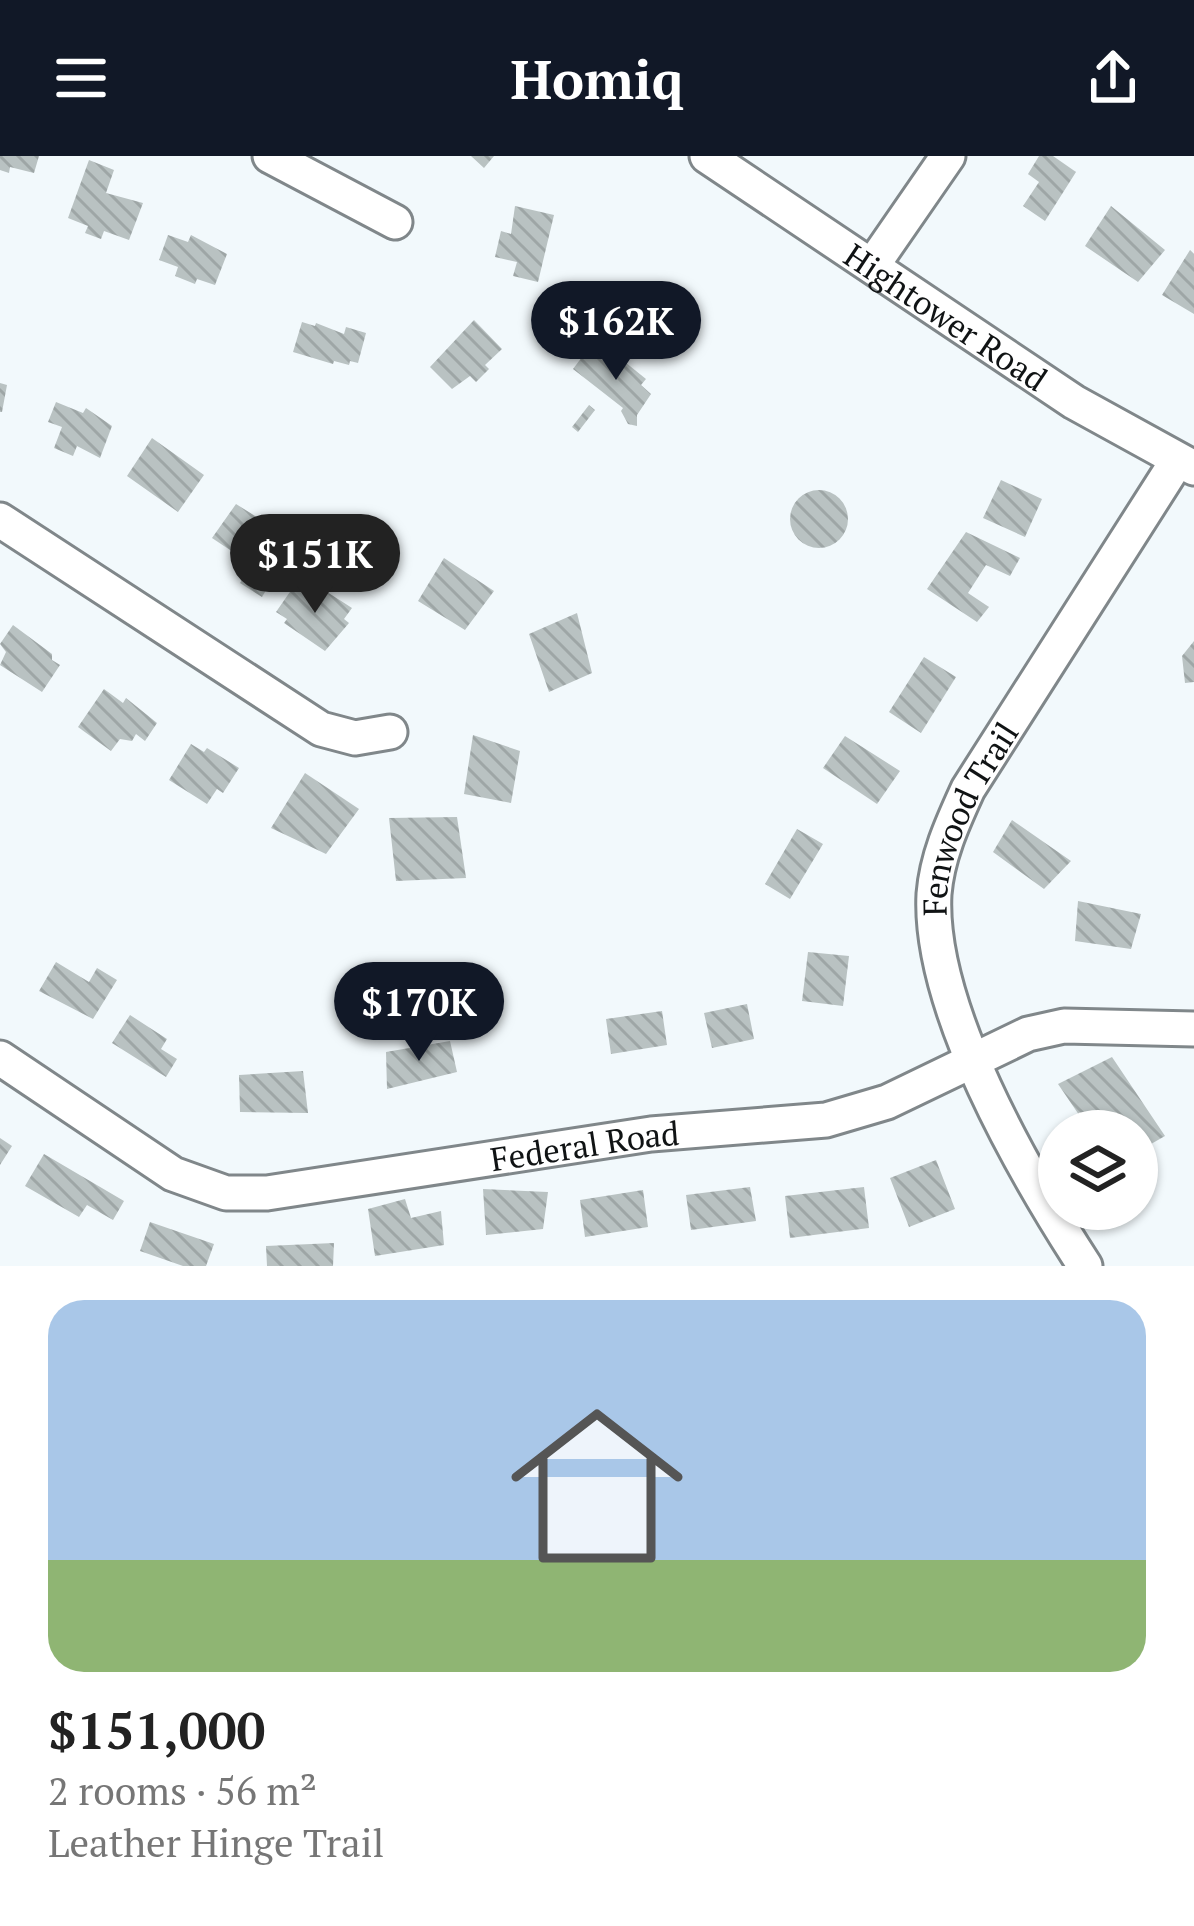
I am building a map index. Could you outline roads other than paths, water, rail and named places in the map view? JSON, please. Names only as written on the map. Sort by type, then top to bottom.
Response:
[{"type":"street","points":[[270,156],[395,222]]},
{"type":"street","name":"Hightower Road","points":[[707,156],[1074,402],[1185,465]]},
{"type":"street","points":[[872,266],[948,156]]},
{"type":"street","name":"Fenwood Trail","points":[[1085,1266],[1042,1201],[947,993],[935,945],[934,891],[946,838],[968,789],[1185,465]]},
{"type":"street","points":[[0,520],[321,729],[355,738],[390,732]]},
{"type":"street","name":"Federal Road","points":[[0,1058],[173,1174],[226,1193],[267,1193],[651,1134],[826,1120],[887,1102],[1028,1034],[1064,1026],[1194,1029]]}]
